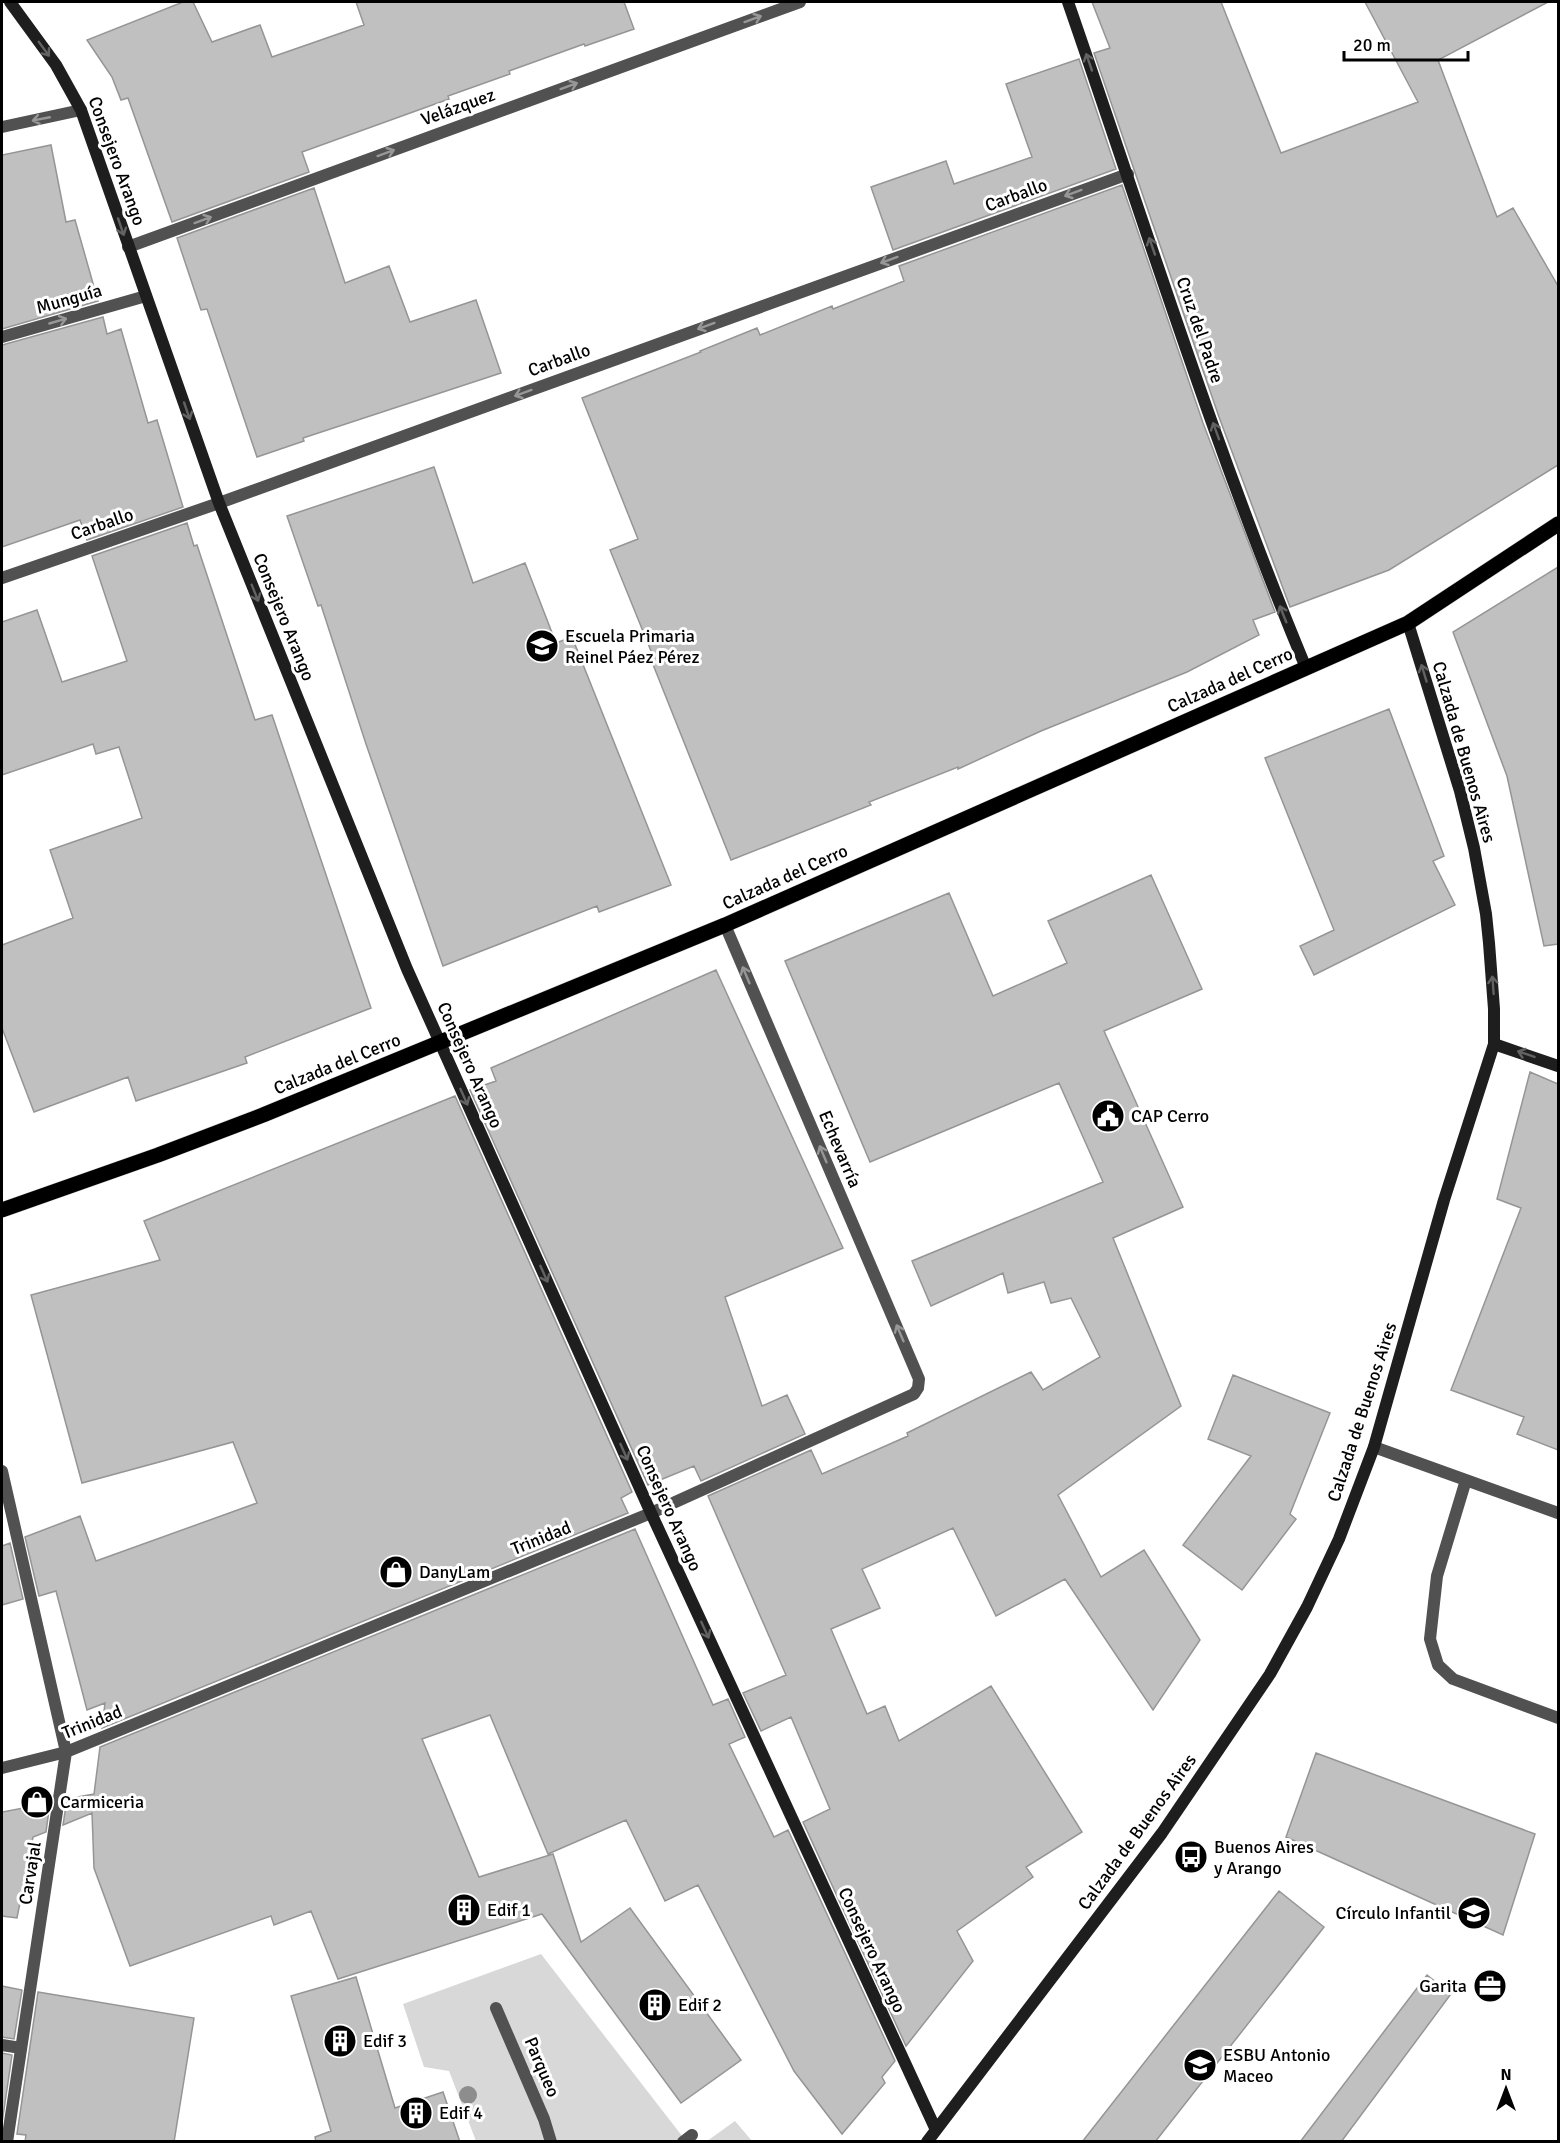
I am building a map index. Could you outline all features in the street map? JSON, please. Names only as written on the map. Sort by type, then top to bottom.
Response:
[{"type":"main road","name":"Calzada del Cerro","points":[[2,1210],[179,1147],[440,1043],[724,925],[1408,622],[1558,524]]},
{"type":"street","name":"Consejero Arango","points":[[10,2],[56,65],[81,111],[219,503],[407,969],[651,1513],[936,2130]]},
{"type":"street","name":"Velázquez","points":[[128,247],[800,2]]},
{"type":"street","name":"Cruz del Padre","points":[[1068,2],[1212,422],[1282,611],[1306,668]]},
{"type":"street","points":[[2,127],[81,111]]},
{"type":"street","name":"Carballo","points":[[2,578],[219,503],[1128,174]]},
{"type":"street","name":"Munguía","points":[[2,337],[146,296]]},
{"type":"street","name":"Calzada de Buenos Aires","points":[[927,2142],[1162,1833],[1270,1674],[1307,1607],[1339,1539],[1374,1447],[1444,1200],[1494,1044],[1489,943],[1474,848],[1460,791],[1408,622]]},
{"type":"street","name":"Echevarría","points":[[724,925],[919,1378],[918,1388]]},
{"type":"street","points":[[1494,1044],[1558,1066]]},
{"type":"street","name":"Trinidad","points":[[2,1768],[66,1752],[651,1513],[914,1394],[918,1388]]},
{"type":"street","points":[[1374,1447],[1558,1513]]},
{"type":"street","name":"Carvajal","points":[[2,1471],[66,1752],[7,2142]]},
{"type":"street","points":[[1466,1480],[1437,1576],[1432,1608],[1430,1639],[1438,1665],[1453,1679],[1558,1718]]},
{"type":"street","name":"Parqueo","points":[[496,2008],[552,2142]]},
{"type":"street","points":[[2,2045],[21,2048]]},
{"type":"shaded area","points":[[541,1954],[686,2141],[476,2141],[449,2071],[424,2067],[403,2004]]},
{"type":"shaded area","points":[[735,2121],[752,2141],[707,2141]]},
{"type":"building","points":[[183,2],[193,2],[212,42],[260,25],[272,57],[364,25],[356,2],[624,2],[634,29],[509,71],[510,74],[448,96],[449,99],[302,152],[309,172],[172,222],[128,98],[121,100],[112,77],[87,40]]},
{"type":"building","points":[[1092,2],[1221,2],[1281,153],[1418,102],[1365,2],[1548,2],[1438,60],[1497,217],[1513,208],[1558,286],[1558,465],[1389,570],[1290,607],[1219,417],[1094,53],[1110,48]]},
{"type":"building","points":[[1079,59],[1116,169],[893,250],[871,187],[946,161],[954,184],[1032,157],[1006,84]]},
{"type":"building","points":[[51,145],[66,222],[75,220],[98,301],[2,329],[2,155]]},
{"type":"building","points":[[1122,185],[1203,423],[1275,612],[1253,620],[1259,635],[1187,672],[1041,731],[958,769],[958,767],[869,802],[871,805],[731,860],[610,550],[638,539],[582,398],[757,328],[760,335],[832,306],[833,309],[904,281],[899,266]]},
{"type":"building","points":[[314,188],[345,283],[389,266],[410,322],[476,300],[501,373],[303,438],[304,441],[257,457],[207,309],[201,310],[177,238]]},
{"type":"building","points":[[103,317],[107,334],[121,329],[148,423],[157,420],[183,507],[87,540],[80,520],[2,547],[2,345]]},
{"type":"building","name":"Escuela Primaria Reinel Páez Pérez","points":[[434,467],[473,583],[525,563],[556,643],[572,637],[671,885],[599,912],[597,906],[443,966],[366,744],[321,605],[318,606],[287,516]]},
{"type":"building","points":[[187,523],[194,546],[197,545],[255,720],[272,715],[371,1008],[245,1057],[247,1063],[136,1101],[128,1077],[34,1112],[2,1028],[2,945],[73,918],[50,850],[142,818],[119,747],[96,754],[93,744],[2,775],[2,622],[37,610],[62,682],[127,661],[92,556]]},
{"type":"building","points":[[1558,567],[1558,944],[1544,946],[1507,776],[1453,632]]},
{"type":"building","points":[[1389,709],[1444,856],[1433,861],[1455,905],[1314,975],[1300,946],[1334,930],[1265,758]]},
{"type":"building","points":[[1151,875],[1202,989],[1104,1031],[1183,1207],[1113,1238],[1181,1406],[1058,1495],[1101,1577],[1144,1550],[1200,1640],[1153,1710],[1065,1579],[996,1616],[953,1528],[862,1569],[880,1608],[831,1629],[867,1714],[885,1706],[899,1741],[991,1686],[1082,1832],[1026,1867],[1033,1877],[957,1931],[973,1961],[906,2046],[803,1822],[830,1809],[791,1717],[761,1731],[743,1693],[786,1675],[708,1496],[811,1450],[822,1474],[908,1436],[907,1433],[1031,1372],[1043,1390],[1100,1357],[1071,1298],[1051,1303],[1044,1282],[1008,1293],[1003,1273],[931,1306],[912,1261],[1103,1182],[1059,1083],[870,1162],[785,961],[949,893],[993,996],[1067,963],[1048,921]]},
{"type":"building","points":[[716,970],[843,1248],[725,1297],[762,1406],[787,1395],[805,1434],[701,1481],[694,1466],[648,1485],[470,1090],[496,1081],[491,1068]]},
{"type":"building","points":[[1530,1072],[1558,1084],[1558,1450],[1517,1434],[1524,1417],[1451,1390],[1521,1208],[1497,1199]]},
{"type":"building","points":[[455,1096],[632,1492],[621,1498],[628,1513],[102,1728],[105,1703],[87,1710],[56,1591],[39,1596],[25,1537],[80,1516],[96,1561],[257,1503],[233,1442],[82,1483],[31,1295],[160,1260],[144,1221]]},
{"type":"building","points":[[1233,1375],[1330,1413],[1290,1514],[1296,1519],[1242,1590],[1183,1545],[1251,1456],[1208,1439]]},
{"type":"building","points":[[635,1529],[713,1705],[728,1699],[745,1737],[729,1744],[774,1837],[788,1830],[895,2061],[882,2077],[885,2083],[842,2134],[794,2071],[698,1885],[665,1901],[626,1820],[548,1854],[490,1715],[422,1739],[479,1877],[553,1854],[581,1942],[630,1908],[741,2060],[681,2103],[542,1914],[338,1979],[311,1911],[274,1925],[271,1916],[130,1966],[94,1868],[92,1813],[63,1825],[67,1799],[94,1794],[100,1747]]},
{"type":"building","points":[[10,1543],[23,1599],[2,1605],[2,1546]]},
{"type":"building","points":[[1316,1753],[1535,1834],[1503,1935],[1286,1837]]},
{"type":"building","points":[[50,1803],[46,1832],[33,1837],[17,1918],[2,1916],[2,1812]]},
{"type":"building","points":[[1279,1891],[1324,1927],[1155,2142],[1082,2142]]},
{"type":"building","points":[[1427,1975],[1451,1994],[1341,2142],[1300,2142]]},
{"type":"building","points":[[356,1977],[395,2108],[443,2092],[460,2142],[316,2142],[315,2137],[331,2131],[291,1996]]},
{"type":"building","points":[[2,1986],[22,1990],[14,2039],[2,2037]]},
{"type":"building","points":[[38,1992],[194,2018],[174,2142],[25,2142],[26,2135],[17,2134]]},
{"type":"building","points":[[2,2053],[12,2055],[2,2123]]},
{"type":"place","name":"Escuela Primaria Reinel Páez Pérez","points":[[542,646]]},
{"type":"place","name":"CAP Cerro","points":[[1108,1116]]},
{"type":"place","name":"DanyLam","points":[[396,1572]]},
{"type":"place","name":"Carmiceria","points":[[37,1802]]},
{"type":"place","name":"Buenos Aires y Arango","points":[[1191,1857]]},
{"type":"place","name":"Edif 1","points":[[464,1910]]},
{"type":"place","name":"Círculo Infantil","points":[[1474,1913]]},
{"type":"place","name":"Garita","points":[[1490,1986]]},
{"type":"place","name":"Edif 2","points":[[655,2005]]},
{"type":"place","name":"Edif 3","points":[[340,2041]]},
{"type":"place","name":"ESBU Antonio Maceo","points":[[1200,2065]]},
{"type":"place","name":"Edif 4","points":[[416,2113]]}]
